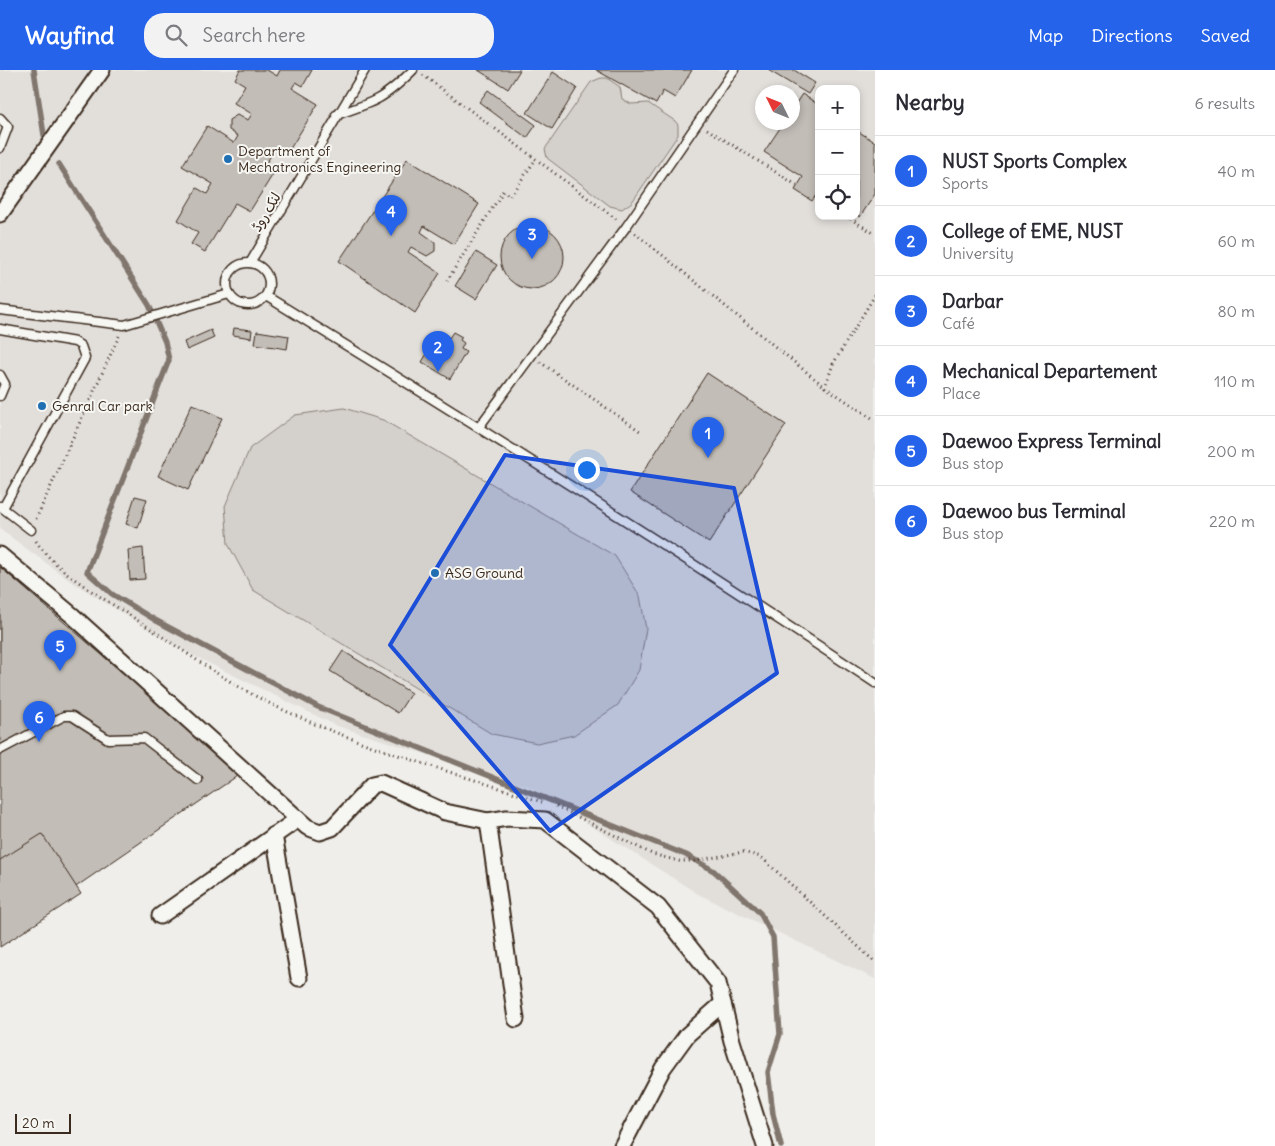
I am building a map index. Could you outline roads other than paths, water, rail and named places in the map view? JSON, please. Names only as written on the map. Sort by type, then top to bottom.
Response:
[{"type":"street","points":[[0,214],[102,70]]},
{"type":"street","points":[[0,555],[73,616],[307,827],[320,832],[332,828],[372,785],[381,783],[445,812],[488,822],[506,818],[545,820],[658,907],[718,983],[732,1041],[761,1143]]},
{"type":"street","points":[[160,916],[298,819]]},
{"type":"street","points":[[488,822],[516,1019]]},
{"type":"street","points":[[274,835],[299,978]]},
{"type":"street","points":[[622,1146],[663,1068],[687,1035],[723,1002]]},
{"type":"lane","name":"لنک روڈ","points":[[229,294],[228,279],[231,273],[236,267],[250,263],[364,70]]},
{"type":"lane","points":[[336,115],[376,101],[390,93],[413,70]]},
{"type":"lane","points":[[479,427],[626,226],[734,70]]},
{"type":"lane","points":[[0,118],[8,127],[0,148]]},
{"type":"lane","points":[[0,310],[124,325],[229,294],[233,300],[247,306],[254,305],[266,296],[270,282],[268,275],[257,265],[250,263]]},
{"type":"lane","points":[[266,296],[479,427],[722,582],[875,683]]},
{"type":"lane","points":[[0,329],[75,342],[81,346],[85,358],[1,507],[31,530]]},
{"type":"lane","points":[[0,375],[5,384],[0,396]]},
{"type":"lane","points":[[0,747],[64,716],[72,716],[108,739],[144,738],[198,780]]},
{"type":"waterway","points":[[34,70],[44,135]]},
{"type":"waterway","points":[[59,164],[149,305],[165,342],[169,360],[87,572],[112,594],[155,620],[318,707],[686,855],[714,871],[760,913],[773,937],[780,1034],[768,1072],[773,1114],[781,1146]]},
{"type":"place","name":"Department of Mechatronics Engineering","points":[[228,159]]},
{"type":"place","name":"Mechanical Departement","points":[[391,236]]},
{"type":"place","name":"Darbar","points":[[532,259]]},
{"type":"place","name":"College of EME, NUST","points":[[438,372]]},
{"type":"place","name":"Genral Car park","points":[[42,406]]},
{"type":"place","name":"NUST Sports Complex","points":[[708,458]]},
{"type":"place","name":"ASG Ground","points":[[435,573]]},
{"type":"place","name":"Daewoo Express Terminal","points":[[60,671]]},
{"type":"place","name":"Daewoo bus Terminal","points":[[39,742]]}]
